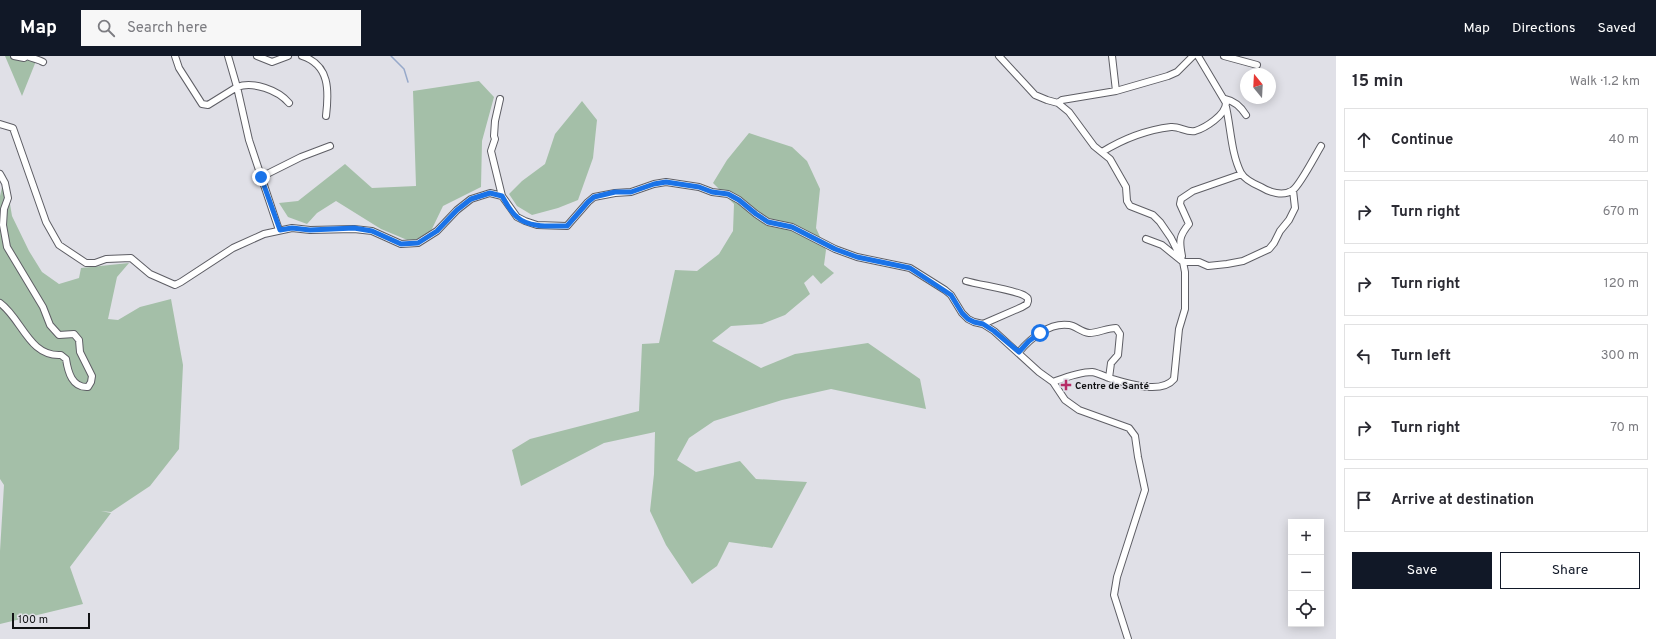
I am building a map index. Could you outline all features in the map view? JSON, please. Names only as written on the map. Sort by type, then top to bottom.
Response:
[{"type":"street","points":[[14,56],[24,58],[27,56],[34,60],[44,62]]},
{"type":"street","points":[[174,56],[179,68],[202,104],[208,105],[236,87],[249,84],[259,86],[279,95],[289,103]]},
{"type":"street","points":[[228,56],[249,140],[280,230]]},
{"type":"street","points":[[257,56],[272,62],[288,56]]},
{"type":"street","points":[[302,56],[311,59],[318,64],[326,81],[328,98],[326,116]]},
{"type":"street","points":[[999,56],[1035,95],[1058,103],[1069,112],[1094,146],[1110,159],[1126,187],[1126,201],[1130,206],[1153,216],[1160,222],[1171,238],[1183,262]]},
{"type":"street","points":[[1112,56],[1116,91]]},
{"type":"street","points":[[1058,103],[1062,100],[1116,91],[1168,76],[1177,72],[1193,56]]},
{"type":"street","points":[[1198,56],[1225,100],[1233,150],[1242,174],[1249,181],[1269,192],[1284,194],[1293,190],[1321,146]]},
{"type":"street","points":[[1224,56],[1256,65]]},
{"type":"street","points":[[500,99],[495,121],[495,139],[491,151],[502,196],[517,217],[537,225],[567,226],[594,197],[615,192],[631,192],[654,184],[666,182],[699,187],[712,192],[728,194],[739,200],[768,222],[792,227],[835,249],[857,257],[910,268],[951,295],[962,313],[968,319],[983,324],[994,331],[1019,352],[1039,372],[1053,382],[1065,400],[1079,410],[1128,428],[1135,436],[1145,490],[1117,577],[1114,596],[1128,639]]},
{"type":"street","points":[[1225,100],[1230,100],[1238,105],[1246,115]]},
{"type":"street","points":[[1102,152],[1127,138],[1156,130],[1172,127],[1190,131],[1196,130],[1217,118],[1226,107]]},
{"type":"street","points":[[0,124],[13,128],[46,222],[59,245],[86,263],[95,263],[106,259],[131,258],[150,274],[175,285],[182,282],[233,248],[264,234],[292,228],[310,230],[354,228],[372,231],[401,244],[418,243],[437,231],[457,210],[471,199],[490,193],[502,196]]},
{"type":"street","points":[[261,177],[301,157],[330,146]]},
{"type":"street","points":[[0,174],[5,184],[8,198],[4,209],[3,224],[7,248],[43,307],[46,318],[54,331],[59,335],[74,334],[79,340],[80,352],[92,376],[88,387],[81,387],[73,382],[68,370],[66,359],[61,355],[52,356],[43,353],[28,338],[14,316],[0,303]]},
{"type":"street","points":[[1053,382],[1080,374],[1093,372],[1109,378],[1153,388],[1170,384],[1174,380],[1179,329],[1185,309],[1185,272],[1180,237],[1183,231],[1190,224],[1180,204],[1181,199],[1193,191],[1242,174]]},
{"type":"street","points":[[1146,239],[1162,245],[1183,262],[1199,262],[1208,266],[1243,261],[1269,248],[1289,220],[1295,208],[1293,190]]},
{"type":"street","points":[[966,281],[1024,295],[1028,298],[1027,304],[1022,307],[983,324]]},
{"type":"street","points":[[1019,352],[1029,341],[1040,333],[1062,325],[1069,325],[1091,333],[1116,328],[1120,334],[1118,355],[1111,363],[1109,378]]},
{"type":"green space","points":[[5,56],[38,56],[22,96]]},
{"type":"green space","points":[[479,81],[494,97],[482,141],[481,187],[443,206],[431,231],[412,242],[381,229],[336,201],[317,213],[307,224],[288,217],[279,203],[298,201],[345,164],[372,188],[416,186],[413,91]]},
{"type":"green space","points":[[582,101],[597,120],[593,158],[578,200],[558,208],[532,215],[517,206],[509,194],[522,181],[545,164],[555,134]]},
{"type":"green space","points":[[749,133],[792,147],[807,161],[820,189],[816,228],[826,250],[824,265],[834,273],[821,284],[813,275],[804,283],[810,294],[785,315],[762,324],[731,326],[712,341],[761,368],[795,354],[868,343],[920,379],[926,409],[831,389],[782,400],[714,421],[689,438],[677,460],[696,472],[740,461],[756,479],[807,482],[772,548],[729,542],[717,566],[692,584],[666,545],[650,511],[654,474],[655,432],[604,443],[521,486],[512,450],[530,439],[639,411],[642,344],[659,343],[675,270],[697,271],[719,254],[733,231],[734,204],[713,183],[727,160]]},
{"type":"green space","points":[[5,174],[12,216],[29,251],[42,272],[59,284],[79,278],[81,268],[129,263],[117,277],[108,319],[118,320],[140,307],[171,299],[183,365],[179,449],[150,486],[111,512],[101,511],[111,513],[70,567],[83,604],[0,624],[0,551],[4,485],[0,479],[0,196]]},
{"type":"waterway","points":[[391,56],[404,69],[408,82]]},
{"type":"place","name":"Centre de Santé","points":[[1066,385]]},
{"type":"route","points":[[261,177],[280,230],[292,228],[310,230],[354,228],[357,230],[372,231],[401,244],[418,243],[423,241],[437,231],[446,220],[471,199],[490,193],[502,196],[517,217],[525,221],[537,225],[567,226],[588,202],[594,197],[604,194],[631,192],[654,184],[666,182],[699,187],[712,192],[728,194],[739,200],[746,207],[768,222],[792,227],[847,254],[898,264],[910,268],[951,295],[962,313],[968,319],[983,324],[994,331],[1019,352],[1029,341],[1040,333]]}]
